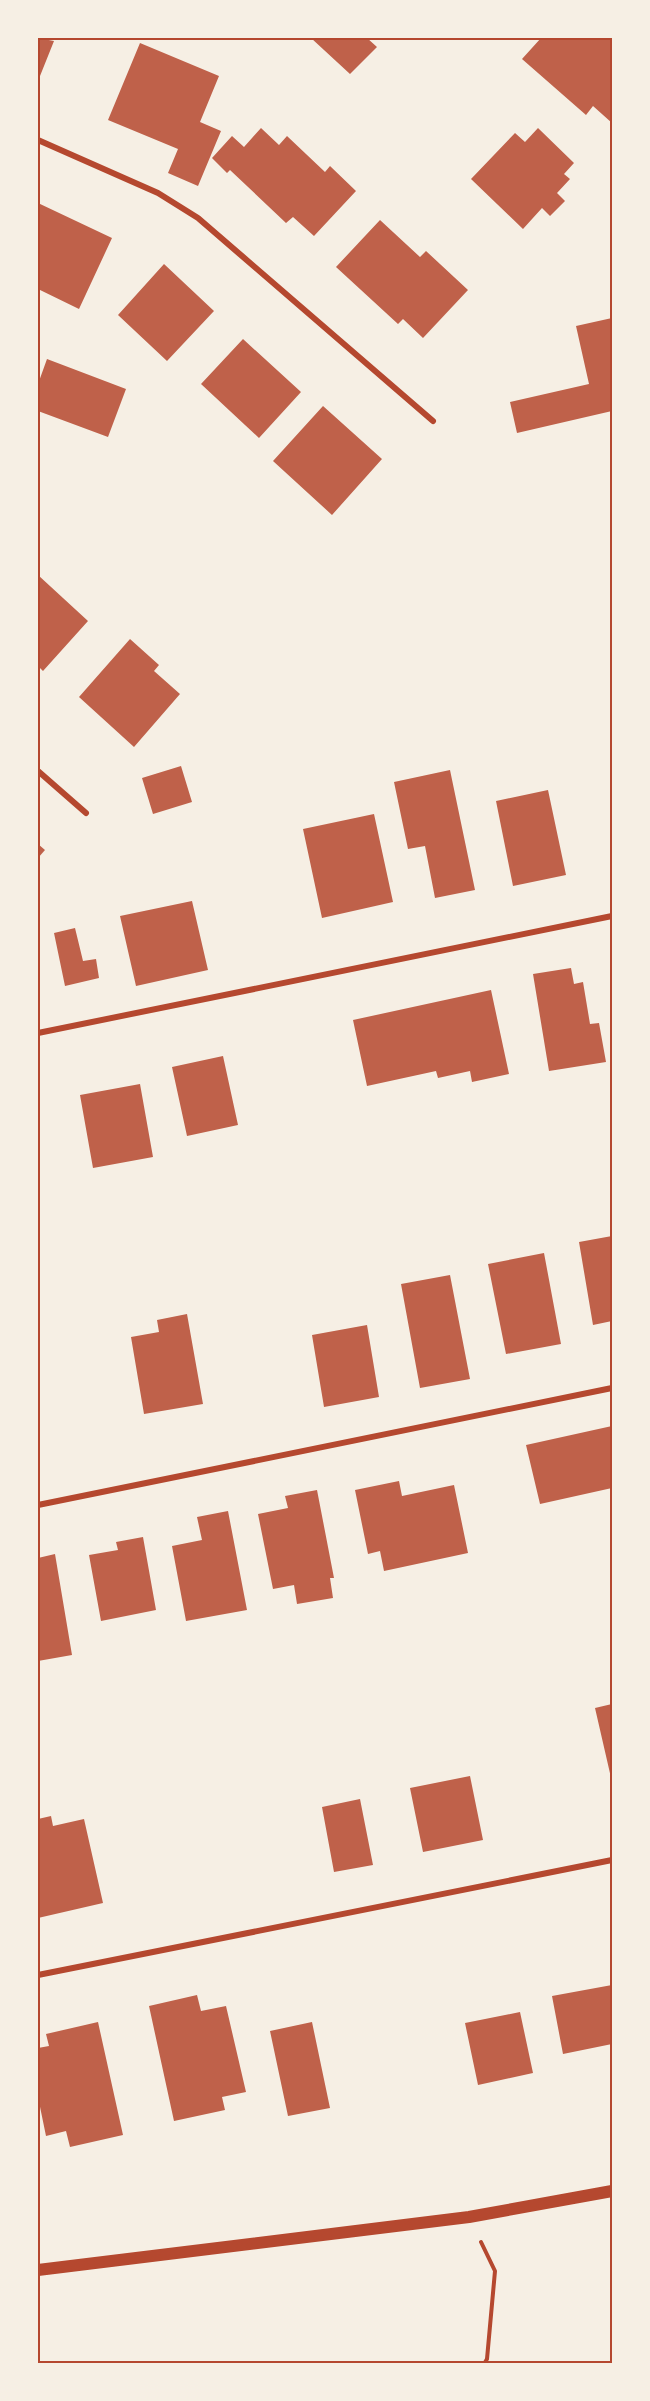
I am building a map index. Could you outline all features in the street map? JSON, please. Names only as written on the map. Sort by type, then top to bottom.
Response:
[{"type":"main road","points":[[38,2270],[469,2217],[612,2191]]},
{"type":"street","points":[[38,140],[158,193],[198,218],[433,421]]},
{"type":"street","points":[[38,771],[86,813]]},
{"type":"street","points":[[38,1032],[612,916]]},
{"type":"street","points":[[38,1505],[612,1388]]},
{"type":"street","points":[[38,1975],[612,1860]]},
{"type":"path","points":[[469,2217],[495,2271],[487,2359],[484,2364]]},
{"type":"building","points":[[38,38],[54,41],[38,81]]},
{"type":"building","points":[[311,38],[367,38],[377,47],[350,74]]},
{"type":"building","points":[[541,38],[612,38],[612,123],[593,106],[586,115],[522,59]]},
{"type":"building","points":[[140,43],[219,76],[200,122],[221,131],[198,186],[168,173],[178,149],[108,120]]},
{"type":"building","points":[[261,128],[279,145],[287,136],[325,172],[330,166],[356,191],[314,236],[293,217],[286,223],[230,170],[227,173],[212,158],[232,136],[244,147]]},
{"type":"building","points":[[538,128],[574,163],[564,174],[570,179],[557,193],[565,201],[550,216],[542,208],[523,229],[471,179],[515,133],[525,142]]},
{"type":"building","points":[[38,203],[112,238],[79,309],[38,289]]},
{"type":"building","points":[[380,220],[420,257],[426,251],[468,290],[423,338],[403,319],[398,324],[336,267]]},
{"type":"building","points":[[164,264],[214,311],[167,361],[118,315]]},
{"type":"building","points":[[612,318],[612,411],[517,433],[510,402],[589,384],[576,326]]},
{"type":"building","points":[[243,339],[301,392],[259,438],[201,384]]},
{"type":"building","points":[[47,359],[126,389],[108,437],[38,411],[38,384]]},
{"type":"building","points":[[323,406],[382,459],[332,515],[273,461]]},
{"type":"building","points":[[38,575],[88,621],[43,671],[38,666]]},
{"type":"building","points":[[130,639],[159,665],[154,671],[180,694],[134,747],[79,697]]},
{"type":"building","points":[[181,766],[192,802],[153,814],[142,778]]},
{"type":"building","points":[[450,770],[475,890],[435,898],[425,846],[408,849],[394,782]]},
{"type":"building","points":[[548,790],[566,875],[513,886],[496,801]]},
{"type":"building","points":[[374,814],[393,902],[322,918],[303,829]]},
{"type":"building","points":[[38,844],[45,850],[38,858]]},
{"type":"building","points":[[192,901],[208,970],[136,986],[120,916]]},
{"type":"building","points":[[75,928],[83,961],[96,959],[99,978],[65,986],[54,933]]},
{"type":"building","points":[[571,968],[574,984],[583,982],[590,1024],[599,1023],[606,1062],[549,1071],[533,974]]},
{"type":"building","points":[[491,990],[509,1074],[472,1082],[470,1071],[438,1078],[436,1071],[367,1086],[353,1020]]},
{"type":"building","points":[[223,1056],[238,1125],[187,1136],[172,1067]]},
{"type":"building","points":[[140,1084],[153,1157],[93,1168],[80,1095]]},
{"type":"building","points":[[612,1236],[612,1321],[593,1325],[579,1242]]},
{"type":"building","points":[[544,1253],[561,1344],[506,1354],[488,1264]]},
{"type":"building","points":[[450,1275],[470,1379],[420,1388],[401,1284]]},
{"type":"building","points":[[187,1314],[203,1404],[144,1414],[131,1337],[159,1332],[157,1320]]},
{"type":"building","points":[[367,1325],[379,1397],[324,1407],[312,1335]]},
{"type":"building","points":[[612,1426],[612,1488],[540,1504],[526,1445]]},
{"type":"building","points":[[399,1481],[402,1496],[454,1485],[468,1553],[384,1571],[380,1551],[368,1554],[355,1490]]},
{"type":"building","points":[[317,1490],[334,1578],[330,1578],[333,1598],[297,1604],[294,1585],[273,1589],[258,1514],[288,1508],[285,1496]]},
{"type":"building","points":[[228,1511],[247,1610],[186,1621],[172,1546],[202,1540],[197,1517]]},
{"type":"building","points":[[143,1537],[156,1610],[101,1621],[89,1555],[118,1550],[116,1542]]},
{"type":"building","points":[[55,1554],[72,1655],[38,1661],[38,1558]]},
{"type":"building","points":[[612,1704],[612,1782],[595,1708]]},
{"type":"building","points":[[470,1776],[483,1840],[423,1852],[410,1788]]},
{"type":"building","points":[[360,1799],[373,1865],[334,1872],[322,1807]]},
{"type":"building","points":[[51,1816],[53,1826],[84,1819],[103,1903],[38,1918],[38,1819]]},
{"type":"building","points":[[612,1985],[612,2044],[563,2054],[552,1996]]},
{"type":"building","points":[[197,1995],[201,2011],[226,2006],[246,2092],[222,2097],[225,2110],[174,2121],[149,2006]]},
{"type":"building","points":[[520,2012],[533,2073],[478,2085],[465,2023]]},
{"type":"building","points":[[98,2022],[123,2135],[70,2147],[66,2131],[46,2136],[38,2097],[38,2048],[49,2046],[46,2034]]},
{"type":"building","points":[[312,2022],[330,2108],[288,2116],[270,2031]]}]
